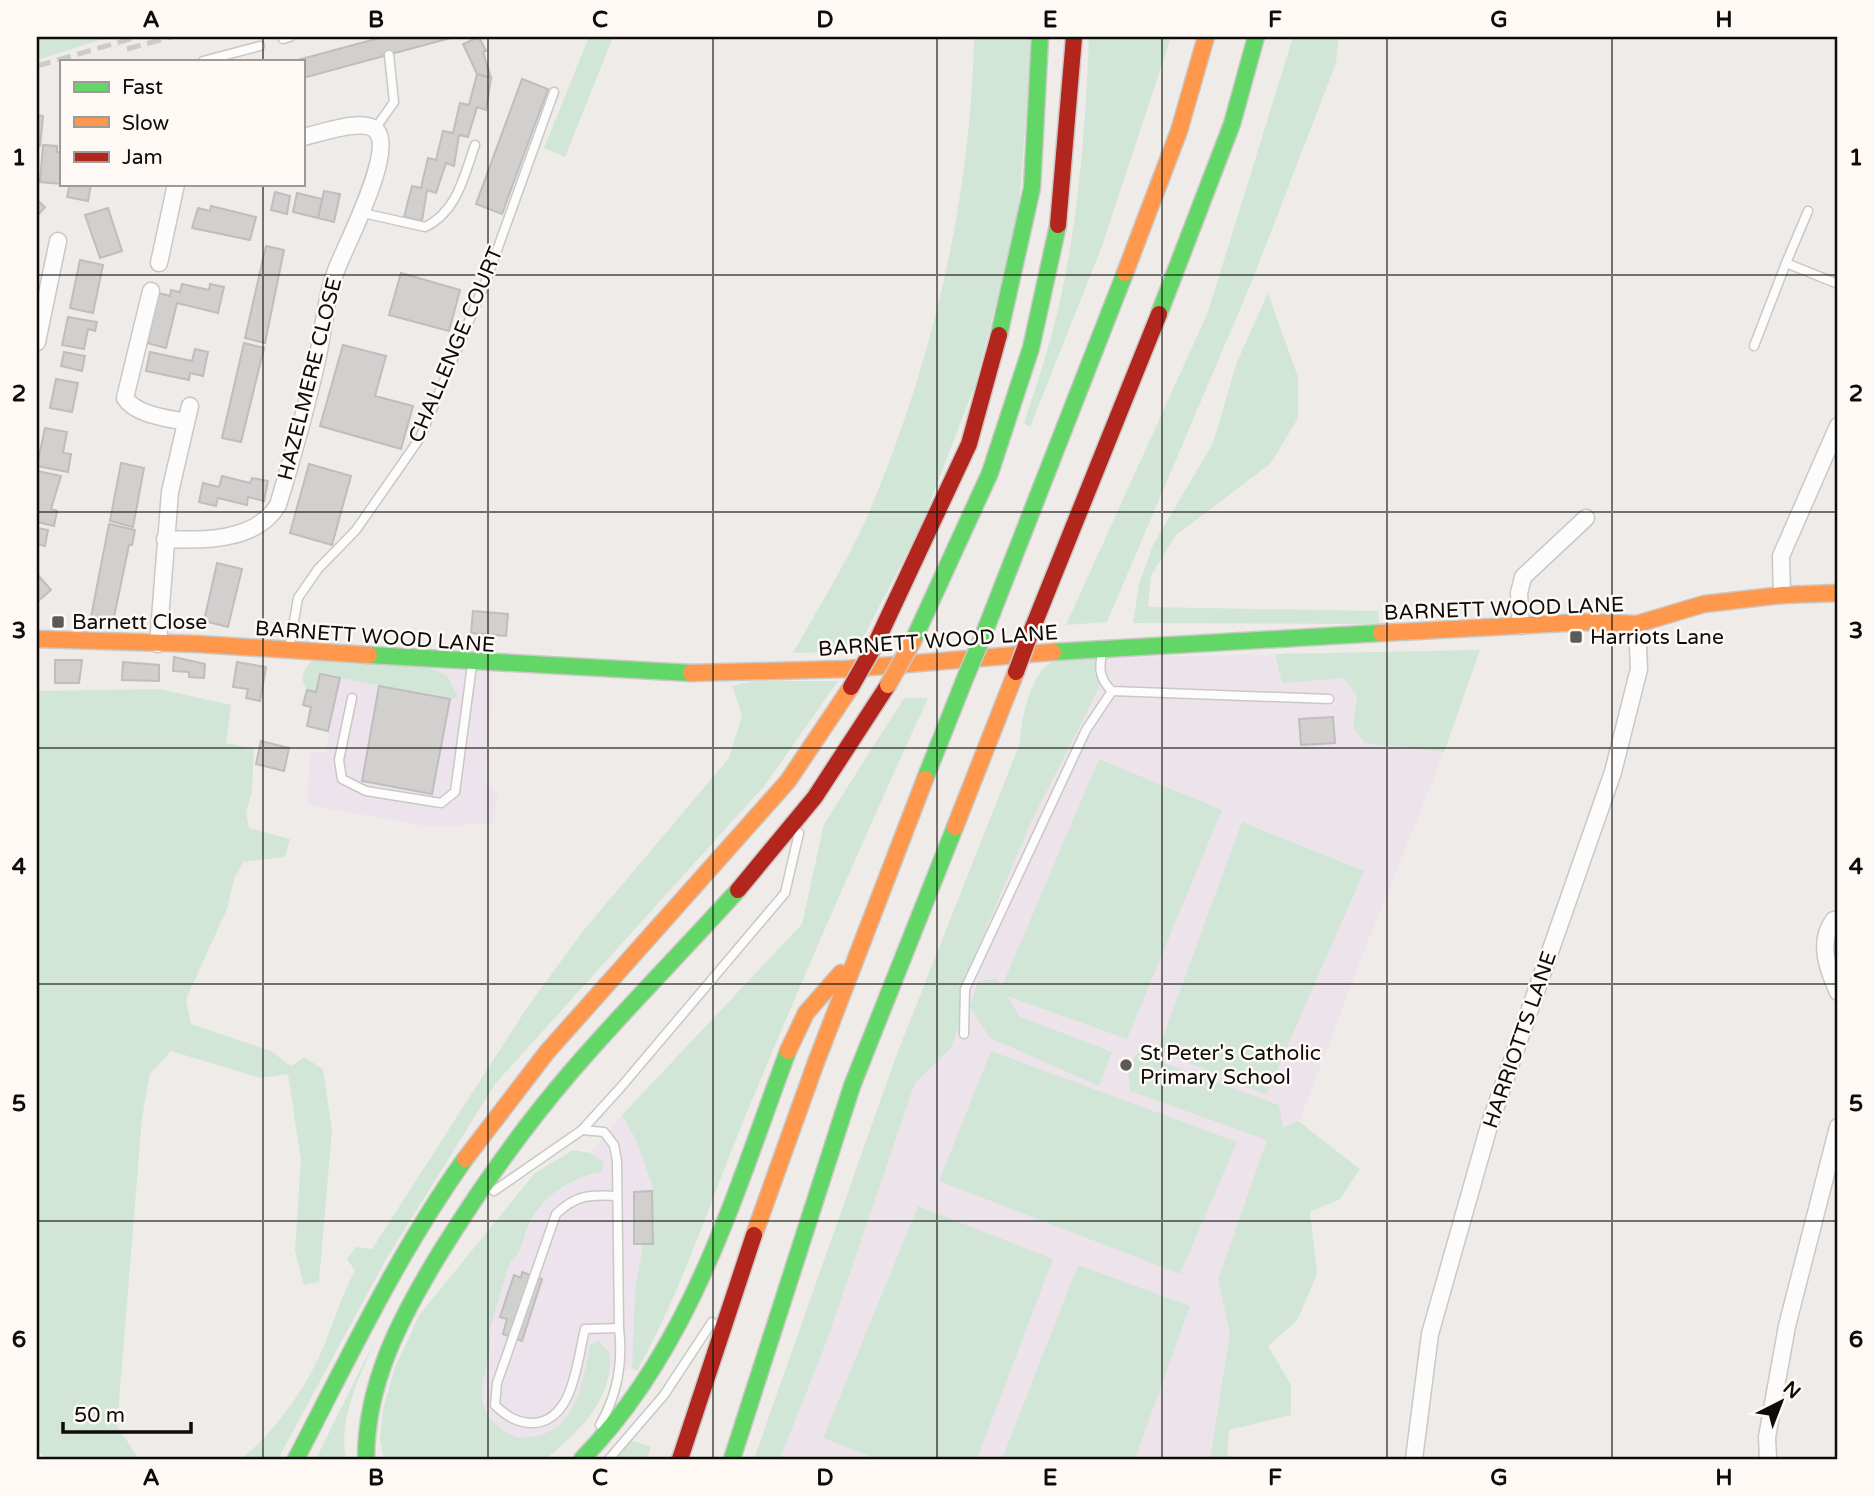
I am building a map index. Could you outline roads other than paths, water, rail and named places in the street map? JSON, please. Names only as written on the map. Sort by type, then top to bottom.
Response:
[{"type":"main road","points":[[296,1459],[385,1287],[441,1193],[493,1119],[547,1052],[788,781],[876,645],[969,444],[1007,307],[1032,188],[1040,37]]},
{"type":"main road","points":[[366,1459],[364,1437],[374,1384],[411,1302],[466,1210],[517,1138],[570,1073],[709,923],[803,813],[914,641],[990,473],[1031,348],[1058,230],[1071,102],[1074,37]]},
{"type":"main road","points":[[680,1459],[730,1295],[854,957],[1032,517],[1179,131],[1206,37]]},
{"type":"main road","points":[[732,1459],[852,1086],[1031,632],[1107,449],[1232,124],[1256,37]]},
{"type":"main road","name":"BARNETT WOOD LANE","points":[[37,639],[158,644],[472,665],[684,673],[765,673],[1104,649],[1584,622],[1637,624],[1704,604],[1782,595],[1838,593]]},
{"type":"main road","points":[[579,1459],[611,1431],[635,1401],[660,1357],[733,1198],[805,1015],[854,957]]},
{"type":"street","points":[[304,137],[358,124],[375,129]]},
{"type":"street","name":"HAZELMERE CLOSE","points":[[165,539],[191,540],[245,532],[258,528],[276,509],[317,358],[333,279],[363,213],[381,146],[375,129]]},
{"type":"street","points":[[159,264],[176,186]]},
{"type":"street","points":[[37,342],[58,241]]},
{"type":"street","points":[[151,291],[125,398],[130,405],[141,410],[186,422]]},
{"type":"street","points":[[158,644],[170,492],[190,406]]},
{"type":"street","points":[[1782,595],[1782,556],[1838,426]]},
{"type":"street","points":[[1521,626],[1519,593],[1523,577],[1586,518]]},
{"type":"street","name":"HARRIOTTS LANE","points":[[1414,1459],[1430,1334],[1489,1126],[1613,772],[1639,669],[1637,624]]},
{"type":"street","points":[[1838,920],[1834,920],[1828,928],[1825,951],[1838,992]]},
{"type":"street","points":[[1768,1459],[1767,1437],[1787,1326],[1838,1127]]},
{"type":"lane","points":[[206,60],[260,46]]},
{"type":"lane","points":[[375,129],[394,102],[389,55]]},
{"type":"lane","name":"CHALLENGE COURT","points":[[288,652],[298,598],[318,569],[356,530],[420,438],[487,278],[554,92]]},
{"type":"lane","points":[[363,213],[425,227],[434,222],[454,203],[475,145]]},
{"type":"lane","points":[[1754,346],[1808,211]]},
{"type":"lane","points":[[1786,263],[1838,284]]},
{"type":"lane","points":[[1104,649],[1098,667],[1105,684],[1112,691],[1329,699]]},
{"type":"lane","points":[[352,698],[339,760],[342,779],[366,791],[441,803],[455,792],[472,665]]},
{"type":"lane","points":[[964,1034],[965,989],[1086,730],[1112,691]]},
{"type":"lane","points":[[466,1210],[582,1130],[785,893],[803,813]]},
{"type":"lane","points":[[579,1459],[602,1422],[614,1396],[622,1354],[614,1145],[604,1132],[582,1130]]},
{"type":"lane","points":[[617,1196],[586,1194],[569,1201],[556,1214],[497,1383],[495,1405],[506,1416],[524,1423],[541,1422],[560,1412],[567,1397],[585,1329],[619,1328]]},
{"type":"lane","points":[[609,1459],[664,1395],[730,1295]]},
{"type":"railway","points":[[37,66],[137,37]]},
{"type":"railway","points":[[127,49],[171,37]]},
{"type":"place","name":"Barnett Close","points":[[58,622]]},
{"type":"place","name":"Harriots Lane","points":[[1576,637]]},
{"type":"place","name":"St Peter's Catholic Primary School","points":[[1126,1065]]}]
